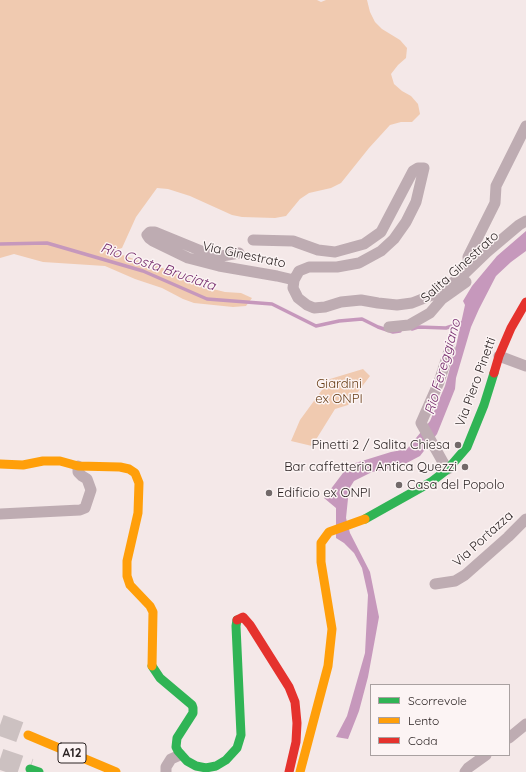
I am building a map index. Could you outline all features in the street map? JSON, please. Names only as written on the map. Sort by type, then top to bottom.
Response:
[{"type":"main road","name":"Via Piero Pinetti","points":[[300,772],[328,666],[332,629],[321,562],[321,543],[329,532],[364,519],[425,486],[448,469],[467,447],[484,405],[499,356],[511,328],[526,302]]},
{"type":"main road","points":[[0,464],[22,465],[44,461],[60,462],[78,466],[120,467],[129,469],[135,473],[139,487],[138,513],[127,562],[128,580],[133,590],[150,606],[153,612],[151,665],[160,678],[192,705],[193,708],[194,713],[177,738],[176,747],[180,755],[187,762],[206,768],[216,766],[226,760],[238,748],[241,735],[241,720],[236,626],[237,620],[242,617],[250,625],[289,687],[295,702],[298,723],[296,742],[288,772]]},
{"type":"main road","name":"A12","points":[[28,735],[116,772]]},
{"type":"street","points":[[469,269],[468,257],[495,202],[496,186],[526,126]]},
{"type":"street","name":"Via Ginestrato","points":[[253,240],[292,241],[318,250],[335,252],[364,244],[381,232],[413,171],[418,168],[424,168],[416,202],[406,222],[394,239],[382,250],[359,263],[337,267],[309,267],[299,271],[294,280],[293,288],[298,298],[314,308],[325,307],[341,302],[361,300],[397,305],[412,303],[436,294],[461,277],[522,223]]},
{"type":"street","name":"Salita Ginestrato","points":[[436,294],[432,305],[392,324],[387,331],[409,325],[430,313],[442,299],[467,282],[491,256],[514,236],[522,223]]},
{"type":"street","name":"Via Ginestrato","points":[[239,253],[216,257],[155,232],[150,232],[147,235],[149,238],[188,258],[219,266],[294,280]]},
{"type":"street","points":[[448,469],[421,423],[439,382],[450,348]]},
{"type":"street","points":[[499,356],[526,366]]},
{"type":"street","points":[[0,514],[80,510],[84,508],[91,490],[87,479],[78,472],[78,466]]},
{"type":"street","name":"Via Portazza","points":[[435,584],[455,581],[465,576],[526,519]]},
{"type":"street","points":[[510,737],[526,724]]},
{"type":"street","points":[[166,772],[166,767],[171,760],[180,755]]},
{"type":"street","points":[[465,772],[468,768],[485,756]]},
{"type":"green space","points":[[0,0],[317,0],[321,2],[326,0],[367,0],[370,12],[375,22],[382,29],[400,40],[407,48],[406,58],[391,74],[394,84],[411,96],[418,104],[420,114],[412,122],[401,122],[390,125],[341,183],[331,188],[309,193],[300,199],[286,216],[275,218],[242,217],[232,215],[190,196],[168,189],[157,188],[136,217],[122,248],[112,251],[139,261],[153,264],[213,289],[225,292],[241,293],[252,298],[246,306],[233,307],[194,303],[162,288],[135,279],[105,266],[43,262],[14,254],[0,258]]},
{"type":"green space","name":"Giardini ex ONPI","points":[[363,369],[370,376],[348,405],[335,409],[312,446],[291,441],[300,420],[330,379]]},
{"type":"shaded area","name":"Rio Fereggiano","points":[[526,231],[526,251],[496,276],[471,327],[456,378],[455,389],[437,434],[420,456],[401,466],[372,472],[354,481],[349,489],[346,518],[350,533],[370,572],[379,617],[368,677],[359,711],[348,739],[336,737],[347,716],[365,653],[368,595],[362,568],[354,553],[344,543],[336,538],[336,508],[324,498],[349,465],[391,452],[407,449],[430,421],[445,386],[456,346],[465,305],[463,301],[472,286],[497,256]]},
{"type":"waterway","name":"Rio Costa Bruciata","points":[[0,244],[47,243],[143,271],[207,299],[272,304],[316,326],[339,321],[362,319],[393,332],[400,331]]},
{"type":"waterway","name":"Rio Costa Bruciata","points":[[412,329],[418,327],[446,328],[464,322]]},
{"type":"tunnel","points":[[0,725],[28,735]]},
{"type":"tunnel","points":[[0,759],[30,769]]},
{"type":"traffic: fast","points":[[365,519],[431,482],[448,469],[467,447],[484,405],[494,373]]},
{"type":"traffic: fast","points":[[152,666],[160,678],[192,705],[193,708],[193,713],[177,738],[176,747],[178,751],[187,761],[196,766],[206,768],[216,766],[226,760],[237,748],[241,735],[236,626],[237,620]]},
{"type":"traffic: fast","points":[[30,769],[39,772]]},
{"type":"traffic: slow","points":[[0,464],[23,465],[43,461],[60,461],[78,466],[120,467],[129,469],[135,473],[139,483],[138,513],[127,561],[127,576],[130,585],[150,606],[153,612],[152,666]]},
{"type":"traffic: slow","points":[[300,772],[328,666],[332,629],[321,562],[321,543],[329,532],[365,519]]},
{"type":"traffic: slow","points":[[28,735],[116,772]]},
{"type":"traffic: jam","points":[[494,373],[499,356],[511,328],[526,302]]},
{"type":"traffic: jam","points":[[237,620],[243,617],[250,625],[289,687],[295,702],[297,723],[296,742],[289,772]]},
{"type":"place","name":"Pinetti 2 / Salita Chiesa","points":[[458,445]]},
{"type":"place","name":"Bar caffetteria Antica Quezzi","points":[[465,467]]},
{"type":"place","name":"Casa del Popolo","points":[[399,485]]},
{"type":"place","name":"Edificio ex ONPI","points":[[269,493]]}]
